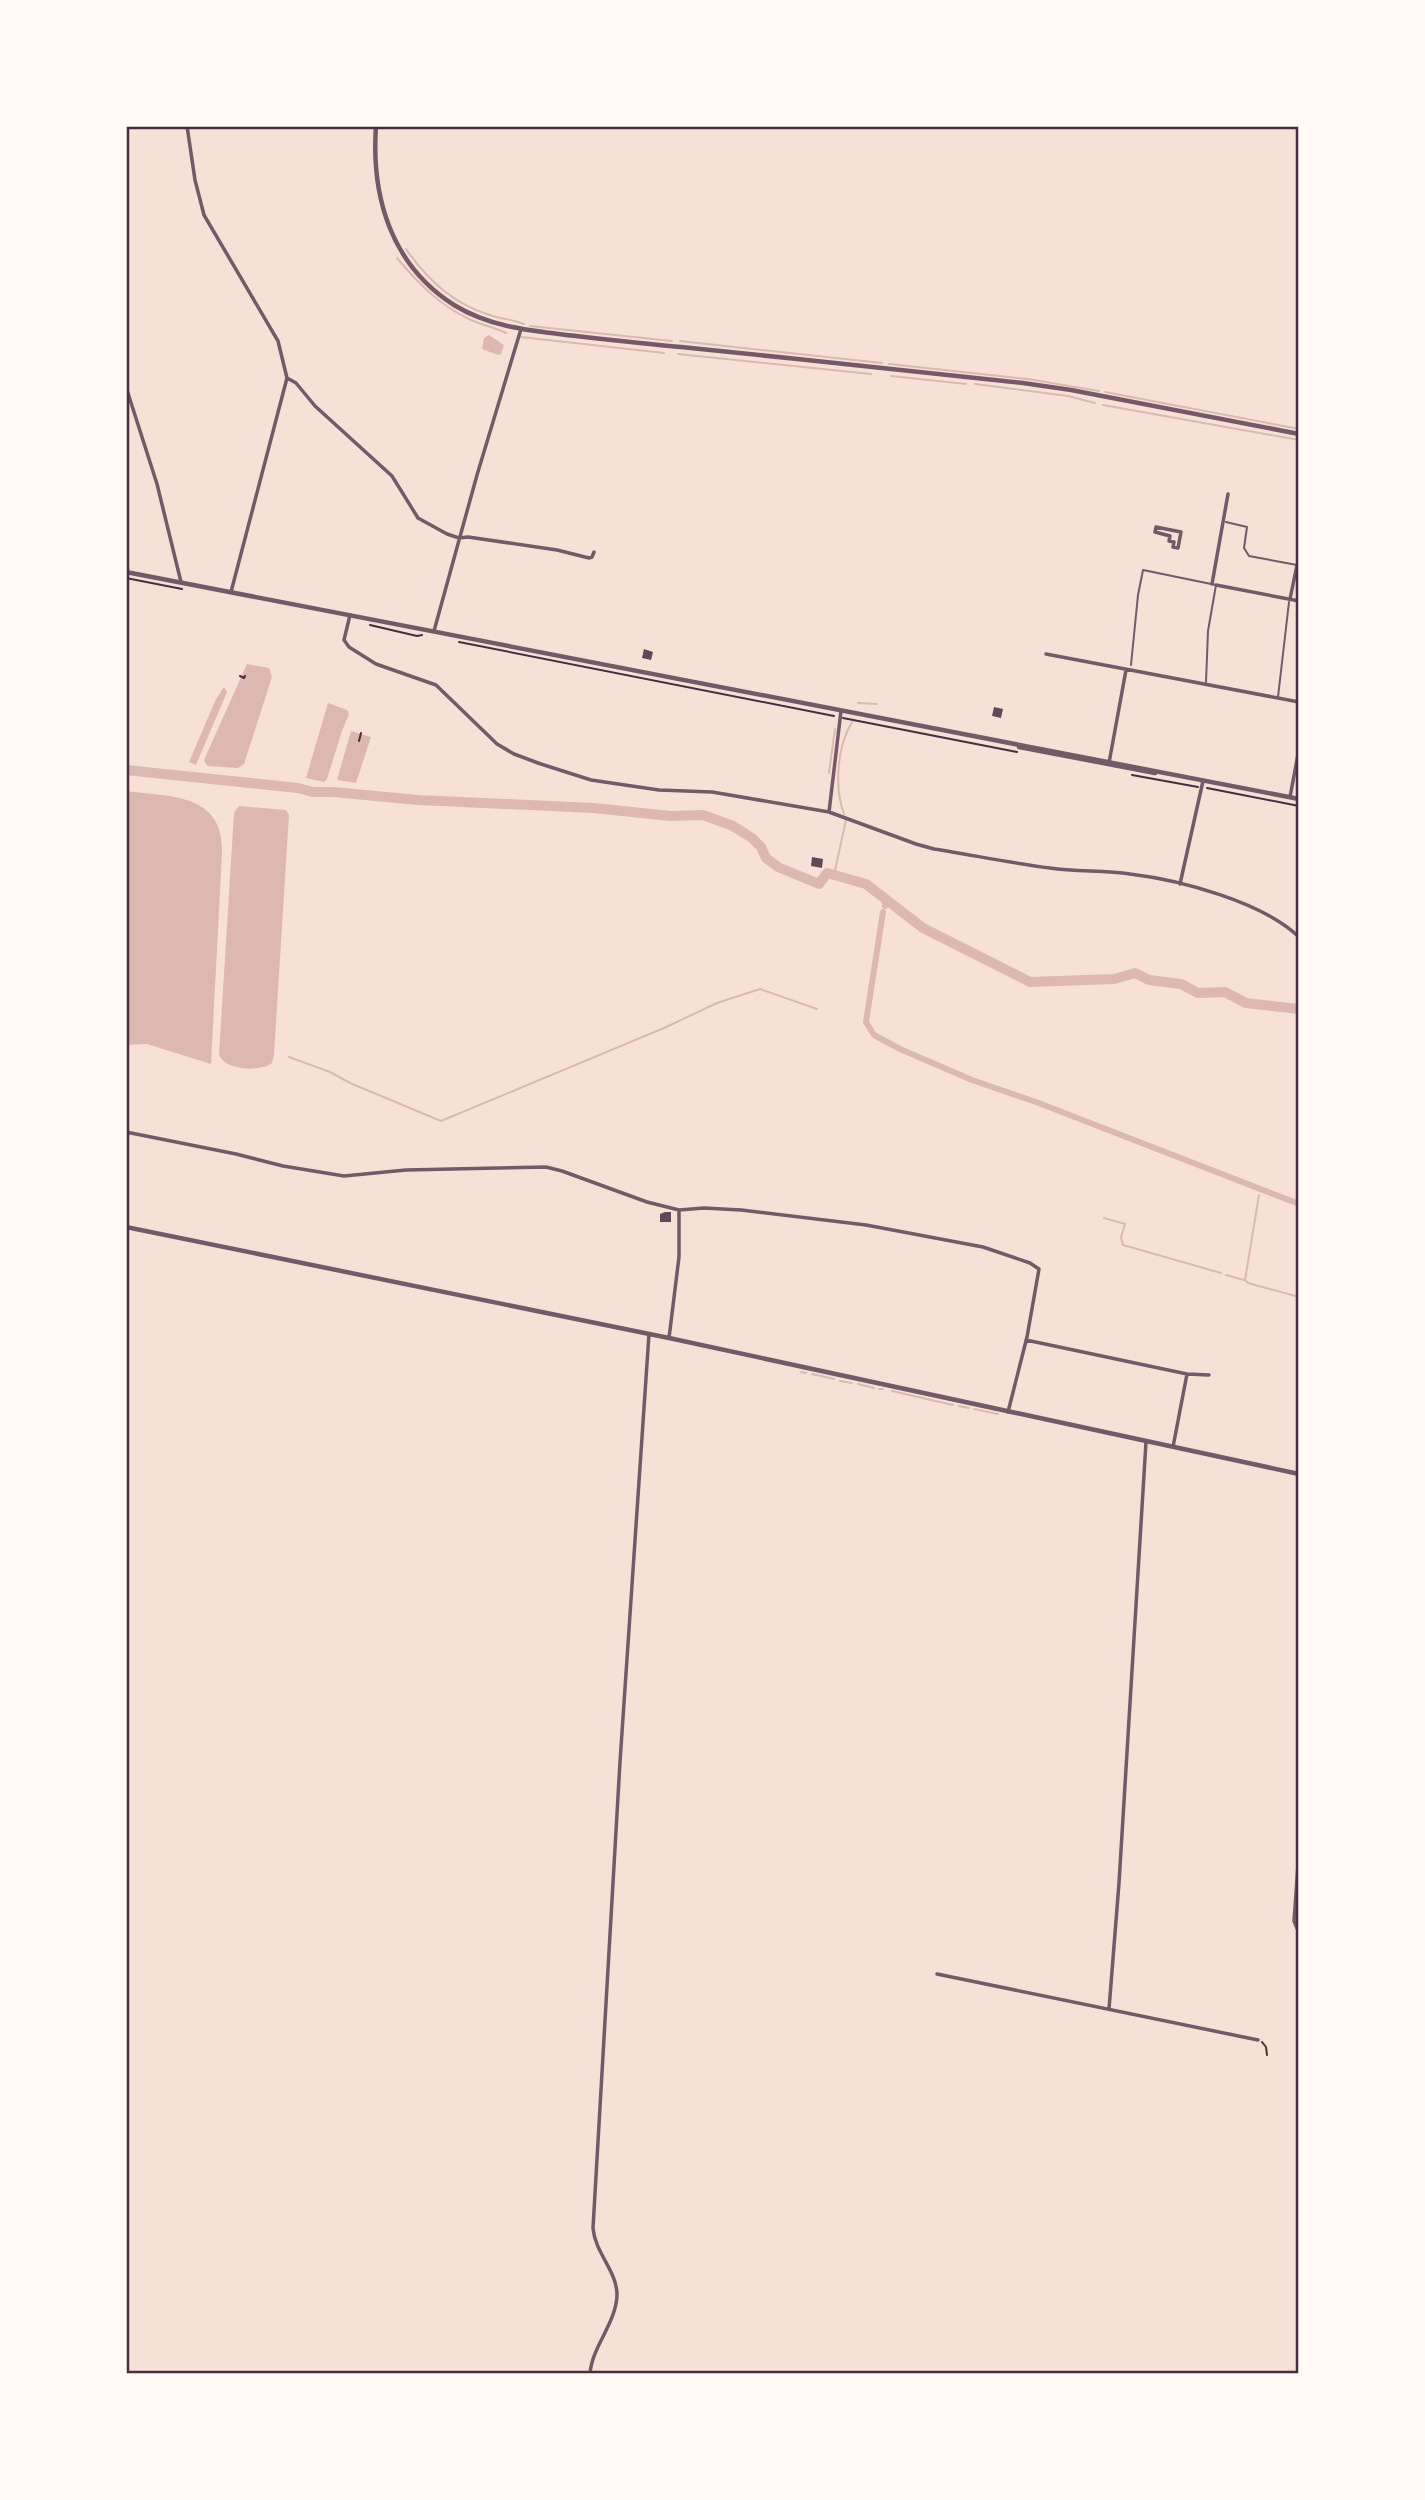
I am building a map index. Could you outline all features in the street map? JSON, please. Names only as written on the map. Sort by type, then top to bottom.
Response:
[{"type":"street","points":[[187,126],[195,180],[204,215],[278,341],[288,378],[231,592]]},
{"type":"street","points":[[376,126],[375,162],[380,200],[391,234],[408,262],[428,285],[454,305],[475,316],[521,329],[1023,383],[1299,434]]},
{"type":"street","points":[[434,631],[521,329]]},
{"type":"street","points":[[288,378],[393,476],[418,518],[459,538],[534,546],[591,558],[594,552]]},
{"type":"street","points":[[126,387],[158,484],[181,582]]},
{"type":"street","points":[[1228,494],[1214,585],[1299,601]]},
{"type":"street","points":[[1156,527],[1181,532],[1178,548],[1173,547],[1174,542],[1169,541],[1170,536],[1155,532],[1156,530],[1156,527]]},
{"type":"street","points":[[1290,599],[1297,565]]},
{"type":"street","points":[[126,572],[434,631],[841,714],[1161,773],[1202,784],[1299,799]]},
{"type":"street","points":[[350,615],[344,640],[346,646],[376,664],[436,685],[484,732],[514,754],[592,780],[659,790],[712,792],[828,812],[934,849],[1053,869],[1130,874],[1180,884],[1238,901],[1270,914],[1299,937]]},
{"type":"street","points":[[1046,654],[1299,702]]},
{"type":"street","points":[[1109,763],[1129,668]]},
{"type":"street","points":[[828,812],[841,714]]},
{"type":"street","points":[[1290,797],[1299,749]]},
{"type":"street","points":[[1180,884],[1202,784]]},
{"type":"street","points":[[126,1132],[236,1154],[282,1167],[344,1176],[405,1170],[546,1167],[679,1210],[715,1208],[809,1219],[866,1226],[983,1247],[1038,1267],[1026,1340],[1008,1412]]},
{"type":"street","points":[[669,1338],[679,1257],[679,1210]]},
{"type":"street","points":[[126,1227],[669,1338],[1299,1474]]},
{"type":"street","points":[[590,2374],[617,2297],[615,2282],[597,2248],[593,2228],[620,1762],[649,1334]]},
{"type":"street","points":[[1026,1340],[1187,1374],[1209,1375]]},
{"type":"street","points":[[1172,1447],[1187,1374]]},
{"type":"street","points":[[1109,2009],[1146,1442]]},
{"type":"street","points":[[1299,1851],[1294,1922],[1299,1933]]},
{"type":"street","points":[[936,1974],[1258,2040]]},
{"type":"lane","points":[[1225,522],[1247,527],[1244,548],[1249,556],[1297,565]]},
{"type":"lane","points":[[1129,668],[1143,570],[1214,585],[1208,631],[1206,684]]},
{"type":"lane","points":[[1278,698],[1290,599]]},
{"type":"path","points":[[369,624],[407,634],[423,635]]},
{"type":"path","points":[[460,642],[841,714],[1024,753]]},
{"type":"path","points":[[240,676],[244,676]]},
{"type":"path","points":[[359,741],[361,733]]},
{"type":"path","points":[[1131,774],[1202,784],[1299,806]]},
{"type":"path","points":[[1258,2040],[1265,2045],[1268,2055]]},
{"type":"shaded area","points":[[489,335],[504,345],[501,354],[482,349],[484,338]]},
{"type":"shaded area","points":[[247,664],[269,668],[272,677],[244,764],[238,768],[207,766],[204,760]]},
{"type":"shaded area","points":[[224,687],[227,692],[196,765],[189,762],[216,699]]},
{"type":"shaded area","points":[[328,703],[347,710],[349,714],[324,782],[306,778]]},
{"type":"shaded area","points":[[351,731],[371,737],[356,783],[337,780]]},
{"type":"shaded area","points":[[126,791],[177,797],[192,802],[214,819],[220,833],[222,853],[211,1064],[147,1044],[126,1045]]},
{"type":"shaded area","points":[[239,806],[286,810],[289,815],[274,1055],[272,1063],[252,1069],[236,1067],[219,1055],[234,813]]},
{"type":"building","points":[[644,649],[653,652],[651,660],[642,658]]},
{"type":"building","points":[[994,707],[1003,709],[1001,718],[992,716]]},
{"type":"building","points":[[812,857],[823,859],[822,868],[811,866]]},
{"type":"building","points":[[671,1212],[671,1222],[660,1222],[660,1214]]},
{"type":"waterway","points":[[406,249],[431,279],[462,303],[492,316],[524,324]]},
{"type":"waterway","points":[[397,258],[421,285],[448,307],[474,321],[506,333]]},
{"type":"waterway","points":[[530,326],[672,341]]},
{"type":"waterway","points":[[521,337],[664,353]]},
{"type":"waterway","points":[[680,341],[882,363]]},
{"type":"waterway","points":[[678,354],[871,374]]},
{"type":"waterway","points":[[889,364],[1028,379],[1099,391]]},
{"type":"waterway","points":[[891,376],[966,384]]},
{"type":"waterway","points":[[975,384],[1068,396],[1095,403]]},
{"type":"waterway","points":[[1105,392],[1299,429]]},
{"type":"waterway","points":[[1103,405],[1299,440]]},
{"type":"waterway","points":[[858,703],[877,704]]},
{"type":"waterway","points":[[844,814],[838,780],[840,755],[852,722]]},
{"type":"waterway","points":[[829,773],[835,729]]},
{"type":"waterway","points":[[126,770],[298,788],[313,792],[593,808],[671,816],[703,815],[733,826],[752,838],[761,847],[766,858],[778,867],[819,884],[827,873],[866,884],[923,928],[1030,982],[1114,979],[1135,973],[1149,980],[1181,984],[1198,993],[1225,992],[1246,1003],[1299,1009]]},
{"type":"waterway","points":[[834,875],[846,820]]},
{"type":"waterway","points":[[885,899],[885,906]]},
{"type":"waterway","points":[[883,912],[866,1022],[874,1035],[972,1080],[1036,1102],[1299,1204]]},
{"type":"waterway","points":[[289,1057],[441,1121],[664,1028],[717,1003],[760,989],[817,1009]]},
{"type":"waterway","points":[[1259,1195],[1245,1280],[1299,1297]]},
{"type":"waterway","points":[[1104,1218],[1125,1224],[1121,1237],[1123,1245],[1221,1273]]},
{"type":"waterway","points":[[1226,1275],[1244,1280]]},
{"type":"waterway","points":[[801,1372],[806,1373]]},
{"type":"waterway","points":[[812,1374],[834,1379]]},
{"type":"waterway","points":[[840,1381],[852,1383]]},
{"type":"waterway","points":[[858,1384],[874,1388]]},
{"type":"waterway","points":[[892,1391],[953,1405]]},
{"type":"waterway","points":[[959,1406],[969,1408]]},
{"type":"waterway","points":[[974,1409],[998,1414]]}]
